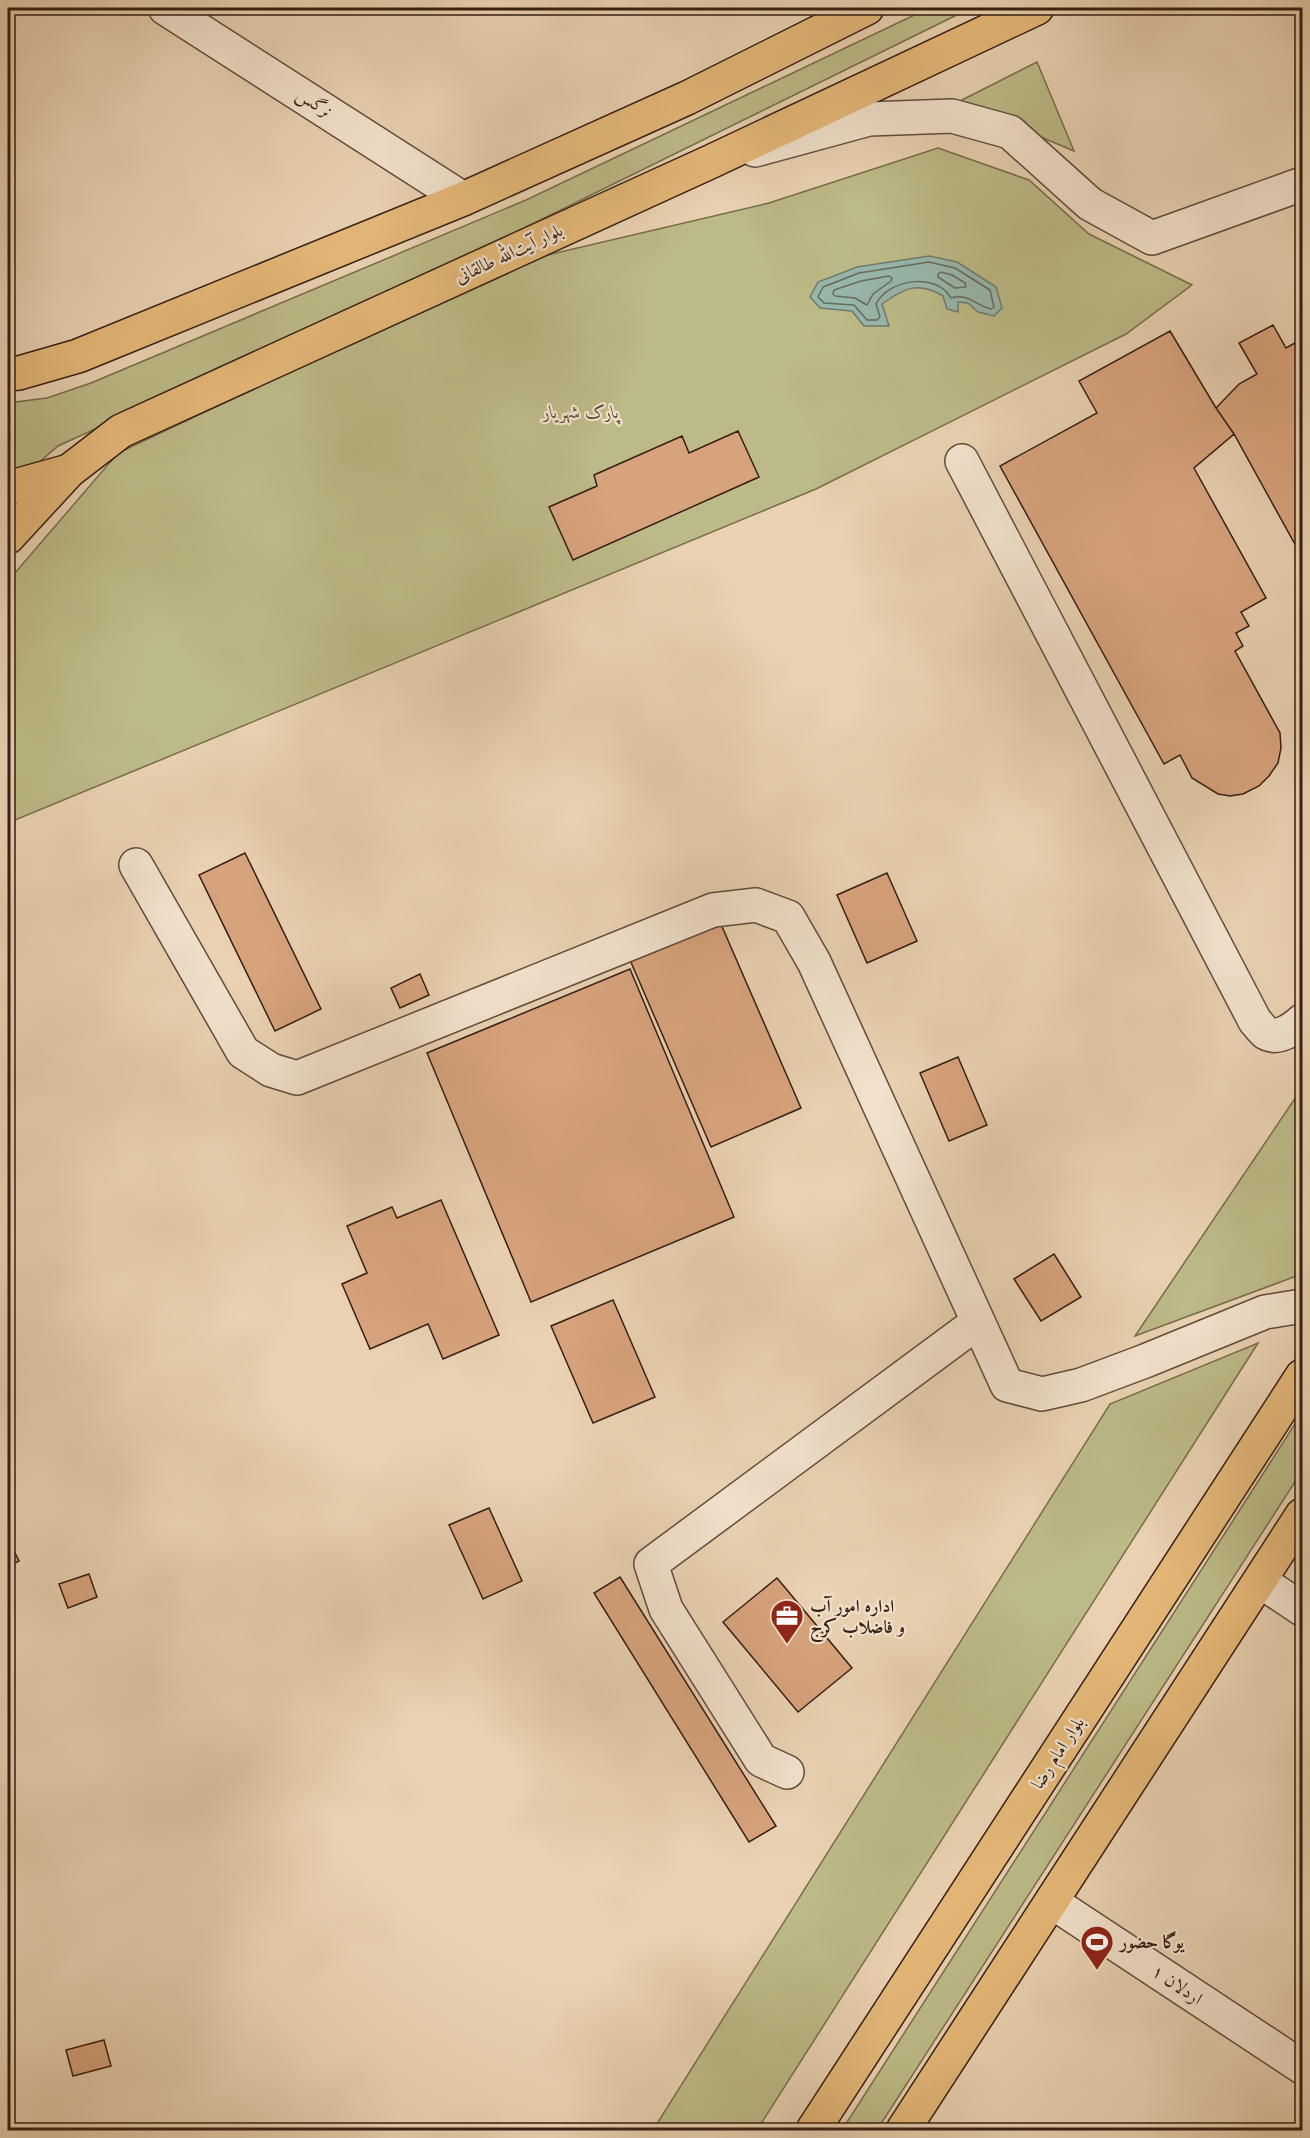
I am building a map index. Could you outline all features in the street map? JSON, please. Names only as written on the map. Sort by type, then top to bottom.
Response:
[{"type":"main road","points":[[11,376],[78,356],[463,199],[687,98],[867,8]]},
{"type":"main road","name":"بلوار آیت‌الله طالقانی","points":[[8,537],[69,471],[121,431],[710,162],[1037,8]]},
{"type":"main road","points":[[8,488],[69,471]]},
{"type":"main road","name":"بلوار امام رضا","points":[[813,2130],[1302,1376]]},
{"type":"main road","points":[[903,2130],[1302,1515]]},
{"type":"street","name":"نرگس","points":[[165,8],[463,199]]},
{"type":"street","points":[[710,162],[869,119],[952,116],[1010,132],[1090,204],[1152,238],[1302,184]]},
{"type":"street","points":[[963,461],[1255,1021],[1265,1032],[1277,1035],[1293,1029],[1302,1021]]},
{"type":"street","points":[[136,865],[243,1052],[271,1070],[297,1078],[713,910],[756,905],[789,917],[814,962],[1007,1385],[1042,1394],[1081,1384],[1265,1312],[1302,1306]]},
{"type":"street","points":[[787,1772],[761,1760],[666,1609],[651,1564],[978,1322]]},
{"type":"street","points":[[1260,1581],[1302,1609]]},
{"type":"street","name":"اردلان ۱","points":[[1052,1902],[1302,2067]]},
{"type":"green space","points":[[929,8],[971,8],[384,297],[58,446],[28,472],[8,475],[8,403],[47,398],[91,383],[526,200]]},
{"type":"green space","points":[[1037,62],[1074,151],[958,102]]},
{"type":"green space","name":"پارک شهریار","points":[[938,148],[1029,180],[1089,234],[1192,285],[1126,334],[816,489],[8,823],[8,581],[118,453],[526,260],[769,203]]},
{"type":"green space","points":[[1302,1088],[1302,1274],[1135,1336]]},
{"type":"green space","points":[[1258,1343],[757,2130],[653,2130],[1110,1404]]},
{"type":"green space","points":[[1302,1413],[1302,1471],[877,2130],[842,2130]]},
{"type":"water","points":[[929,256],[957,262],[996,287],[1002,308],[994,316],[978,312],[968,303],[958,302],[958,312],[947,309],[943,296],[934,291],[911,288],[882,304],[889,326],[864,326],[852,311],[820,308],[810,297],[818,282],[857,267]]},
{"type":"building","points":[[1273,325],[1286,348],[1302,339],[1302,557],[1234,434],[1216,408],[1239,384],[1257,374],[1239,343]]},
{"type":"building","points":[[1170,331],[1234,434],[1194,468],[1266,598],[1241,612],[1249,626],[1236,633],[1243,646],[1235,651],[1280,733],[1281,748],[1278,763],[1259,786],[1243,794],[1230,796],[1218,794],[1192,778],[1180,755],[1164,764],[1000,466],[1097,413],[1079,381]]},
{"type":"building","points":[[738,431],[759,477],[573,560],[549,507],[597,486],[594,475],[682,436],[689,453]]},
{"type":"building","points":[[245,853],[321,1009],[275,1031],[199,875]]},
{"type":"building","points":[[887,873],[917,941],[867,963],[837,895]]},
{"type":"building","points":[[720,922],[801,1108],[711,1147],[630,960]]},
{"type":"building","points":[[630,969],[734,1217],[531,1302],[427,1053]]},
{"type":"building","points":[[420,974],[429,995],[400,1008],[391,988]]},
{"type":"building","points":[[958,1057],[987,1125],[949,1141],[920,1073]]},
{"type":"building","points":[[441,1200],[499,1335],[443,1359],[428,1324],[370,1349],[342,1284],[367,1273],[347,1226],[392,1207],[397,1218]]},
{"type":"building","points":[[1054,1254],[1081,1297],[1041,1321],[1014,1279]]},
{"type":"building","points":[[613,1300],[655,1397],[593,1423],[551,1326]]},
{"type":"building","points":[[489,1508],[522,1581],[483,1599],[449,1525]]},
{"type":"building","points":[[8,1539],[19,1561],[8,1567]]},
{"type":"building","points":[[89,1574],[97,1597],[68,1608],[59,1584]]},
{"type":"building","points":[[620,1577],[776,1826],[749,1842],[594,1593]]},
{"type":"building","name":"اداره امور آب و فاضلاب کرج","points":[[777,1578],[852,1668],[798,1712],[723,1622]]},
{"type":"building","points":[[104,2040],[111,2066],[73,2076],[66,2050]]},
{"type":"place","name":"اداره امور آب و فاضلاب کرج","points":[[787,1645]]},
{"type":"place","name":"یوگا حضور","points":[[1097,1971]]}]
